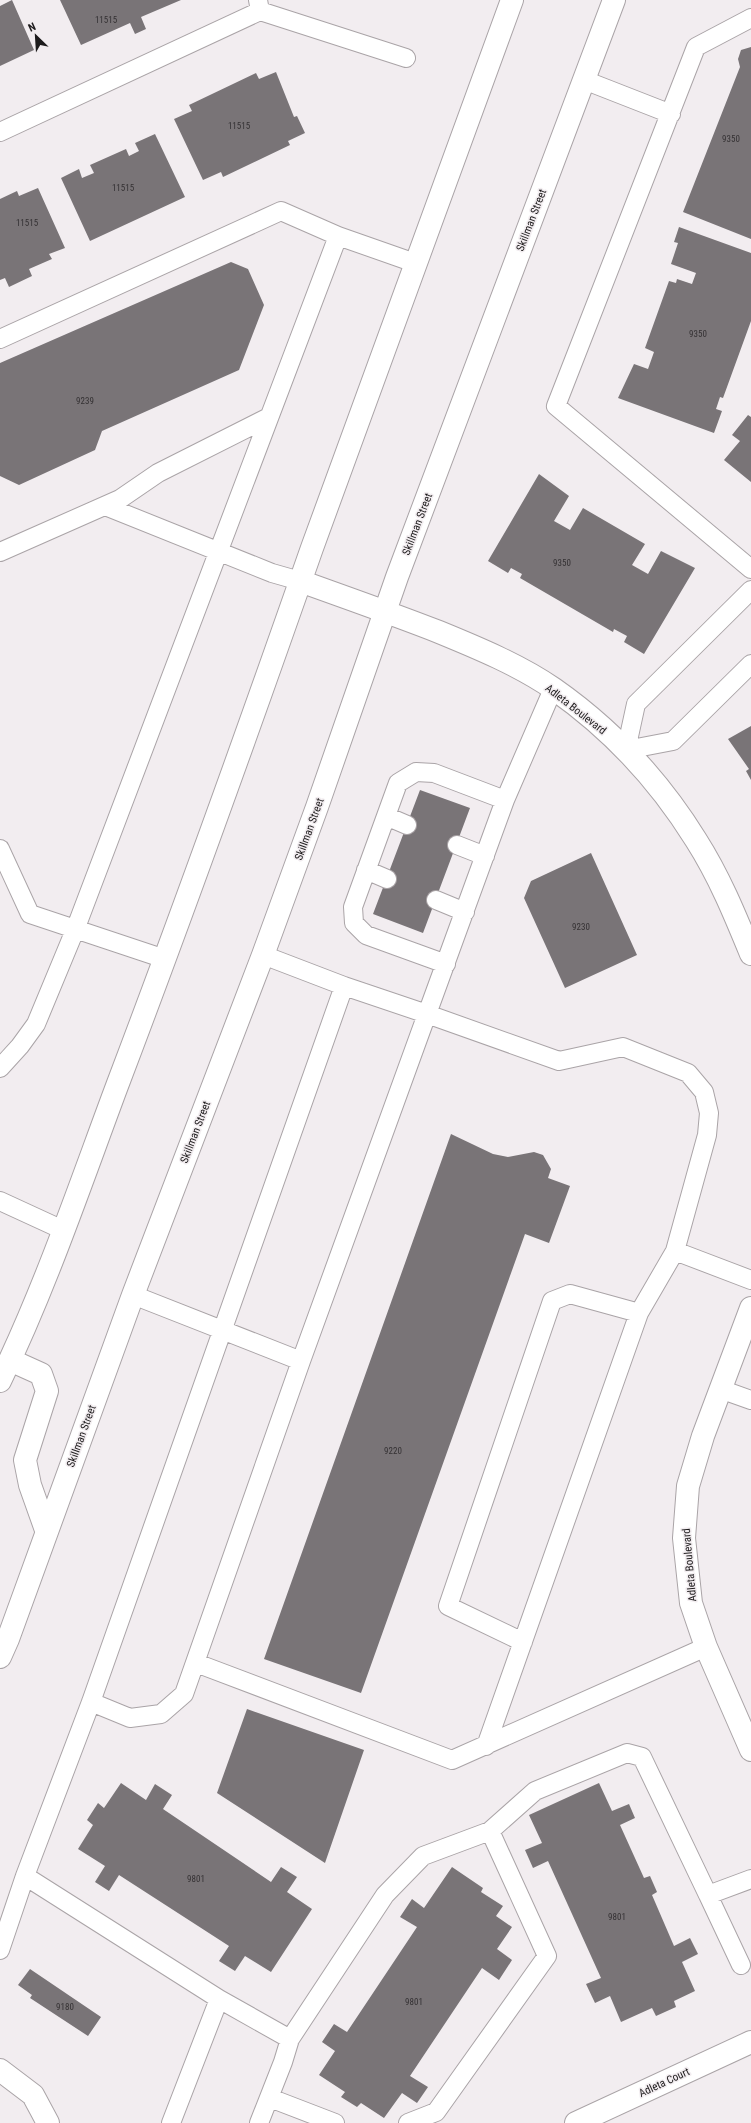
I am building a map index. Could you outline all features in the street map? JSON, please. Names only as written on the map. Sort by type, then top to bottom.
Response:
[{"type":"main road","points":[[0,1381],[5,1358],[63,1230],[165,959],[415,263],[512,0]]},
{"type":"main road","name":"Skillman Street","points":[[0,1656],[8,1639],[46,1530],[133,1295],[263,955],[317,807],[385,611],[614,0]]},
{"type":"main road","name":"Adleta Boulevard","points":[[300,581],[385,611],[478,648],[553,689],[591,718],[626,750],[664,794],[696,841],[729,901],[751,954]]},
{"type":"main road","name":"Adleta Boulevard","points":[[751,1308],[703,1436],[688,1486],[684,1538],[691,1603],[706,1647],[751,1750]]},
{"type":"main road","points":[[5,1358],[41,1374],[47,1391],[25,1460],[30,1485],[46,1530]]},
{"type":"main road","name":"Adleta Court","points":[[576,2123],[751,2042]]},
{"type":"main road","points":[[0,2070],[33,2095],[48,2123]]},
{"type":"lane","points":[[0,132],[259,5],[406,58]]},
{"type":"lane","points":[[751,18],[696,47],[556,406],[751,569]]},
{"type":"lane","points":[[584,80],[671,114]]},
{"type":"lane","points":[[0,339],[281,211],[338,236],[415,263]]},
{"type":"lane","points":[[0,1068],[20,1046],[36,1024],[75,930],[338,236]]},
{"type":"lane","points":[[0,552],[120,499],[158,473],[269,417]]},
{"type":"lane","points":[[105,506],[272,573],[300,581]]},
{"type":"lane","points":[[751,590],[636,704],[626,750],[673,741],[751,664]]},
{"type":"lane","points":[[92,1702],[130,1718],[160,1714],[184,1694],[301,1361],[486,856],[505,800],[553,689]]},
{"type":"lane","points":[[446,964],[366,935],[354,923],[353,907],[366,870],[398,783],[416,772],[434,773],[505,800]]},
{"type":"lane","points":[[386,816],[407,825]]},
{"type":"lane","points":[[457,845],[486,856]]},
{"type":"lane","points":[[0,849],[30,914],[165,959]]},
{"type":"lane","points":[[366,870],[387,879]]},
{"type":"lane","points":[[436,900],[465,912]]},
{"type":"lane","points":[[263,955],[344,986],[559,1061],[623,1047],[688,1073],[704,1092],[708,1113],[708,1134],[675,1251],[638,1313],[486,1746]]},
{"type":"lane","points":[[0,1950],[25,1876],[92,1702],[344,986]]},
{"type":"lane","points":[[0,1202],[63,1230]]},
{"type":"lane","points":[[675,1251],[751,1280]]},
{"type":"lane","points":[[523,1642],[448,1606],[552,1301],[570,1294],[638,1313]]},
{"type":"lane","points":[[133,1295],[224,1329],[301,1361]]},
{"type":"lane","points":[[720,1389],[751,1400]]},
{"type":"lane","points":[[196,1663],[452,1760],[706,1647]]},
{"type":"lane","points":[[259,2123],[270,2098],[290,2039],[385,1895],[423,1856],[490,1831],[535,1792],[627,1753],[642,1757],[741,1964]]},
{"type":"lane","points":[[408,2123],[436,2112],[547,1956],[490,1831]]},
{"type":"lane","points":[[25,1876],[219,1999],[290,2039]]},
{"type":"lane","points":[[708,1895],[751,1879]]},
{"type":"lane","points":[[170,2123],[219,1999]]},
{"type":"lane","points":[[270,2098],[336,2123]]},
{"type":"building","points":[[12,0],[34,50],[0,66],[0,6]]},
{"type":"building","points":[[60,0],[181,0],[141,17],[146,29],[135,34],[130,23],[81,45]]},
{"type":"building","points":[[751,47],[751,239],[683,212],[740,67],[738,59],[741,50]]},
{"type":"building","points":[[276,72],[294,117],[297,116],[305,133],[288,141],[290,145],[223,177],[221,172],[203,180],[174,119],[192,111],[189,105],[256,73],[259,79]]},
{"type":"building","points":[[155,134],[185,197],[90,241],[61,178],[79,169],[82,178],[94,173],[90,165],[126,149],[129,156],[139,151],[135,143]]},
{"type":"building","points":[[38,188],[65,248],[49,254],[52,259],[29,269],[32,276],[9,287],[5,278],[0,280],[0,199],[17,191],[19,196]]},
{"type":"building","points":[[679,227],[751,253],[751,321],[723,398],[720,397],[716,409],[722,411],[714,433],[618,398],[634,364],[648,369],[654,352],[645,348],[669,281],[676,283],[677,279],[692,284],[696,273],[671,264],[678,243],[674,242]]},
{"type":"building","points":[[231,262],[248,269],[264,305],[239,370],[102,431],[95,450],[19,485],[0,476],[0,363]]},
{"type":"building","points":[[748,415],[751,417],[751,482],[724,460],[740,441],[732,435]]},
{"type":"building","points":[[539,474],[569,496],[554,521],[570,530],[583,508],[645,544],[632,565],[648,574],[661,551],[695,568],[644,654],[624,642],[627,636],[614,629],[613,632],[520,578],[522,574],[511,568],[508,573],[488,561]]},
{"type":"building","points":[[751,726],[751,780],[746,771],[749,769],[728,739]]},
{"type":"building","points":[[420,790],[470,808],[423,933],[373,914]]},
{"type":"building","points":[[591,853],[637,955],[565,988],[524,898],[531,881]]},
{"type":"building","points":[[451,1134],[493,1154],[508,1157],[534,1152],[543,1155],[551,1169],[548,1178],[570,1186],[549,1243],[525,1234],[361,1693],[264,1659]]},
{"type":"building","points":[[247,1709],[364,1750],[325,1863],[217,1793]]},
{"type":"building","points":[[121,1783],[146,1800],[155,1784],[172,1795],[163,1809],[271,1882],[281,1867],[297,1877],[287,1892],[312,1909],[271,1972],[245,1956],[235,1971],[219,1961],[229,1946],[119,1875],[109,1891],[95,1882],[105,1866],[78,1849],[93,1825],[87,1820],[98,1803],[104,1808]]},
{"type":"building","points":[[599,1783],[612,1811],[629,1804],[635,1818],[620,1825],[644,1878],[650,1876],[657,1892],[652,1895],[674,1946],[690,1938],[698,1954],[682,1962],[695,1991],[674,2001],[676,2007],[656,2016],[652,2008],[621,2022],[610,1996],[595,2003],[586,1984],[601,1978],[548,1861],[533,1868],[525,1850],[542,1843],[529,1815]]},
{"type":"building","points":[[452,1867],[483,1888],[481,1892],[503,1906],[496,1916],[512,1927],[497,1949],[512,1960],[499,1980],[482,1968],[410,2076],[428,2087],[417,2103],[402,2093],[384,2118],[361,2103],[357,2107],[341,2097],[345,2092],[319,2075],[335,2051],[322,2042],[334,2024],[347,2032],[417,1927],[400,1917],[412,1899],[424,1908]]},
{"type":"building","points":[[30,1969],[101,2017],[88,2036],[30,1998],[32,1995],[18,1985]]}]
